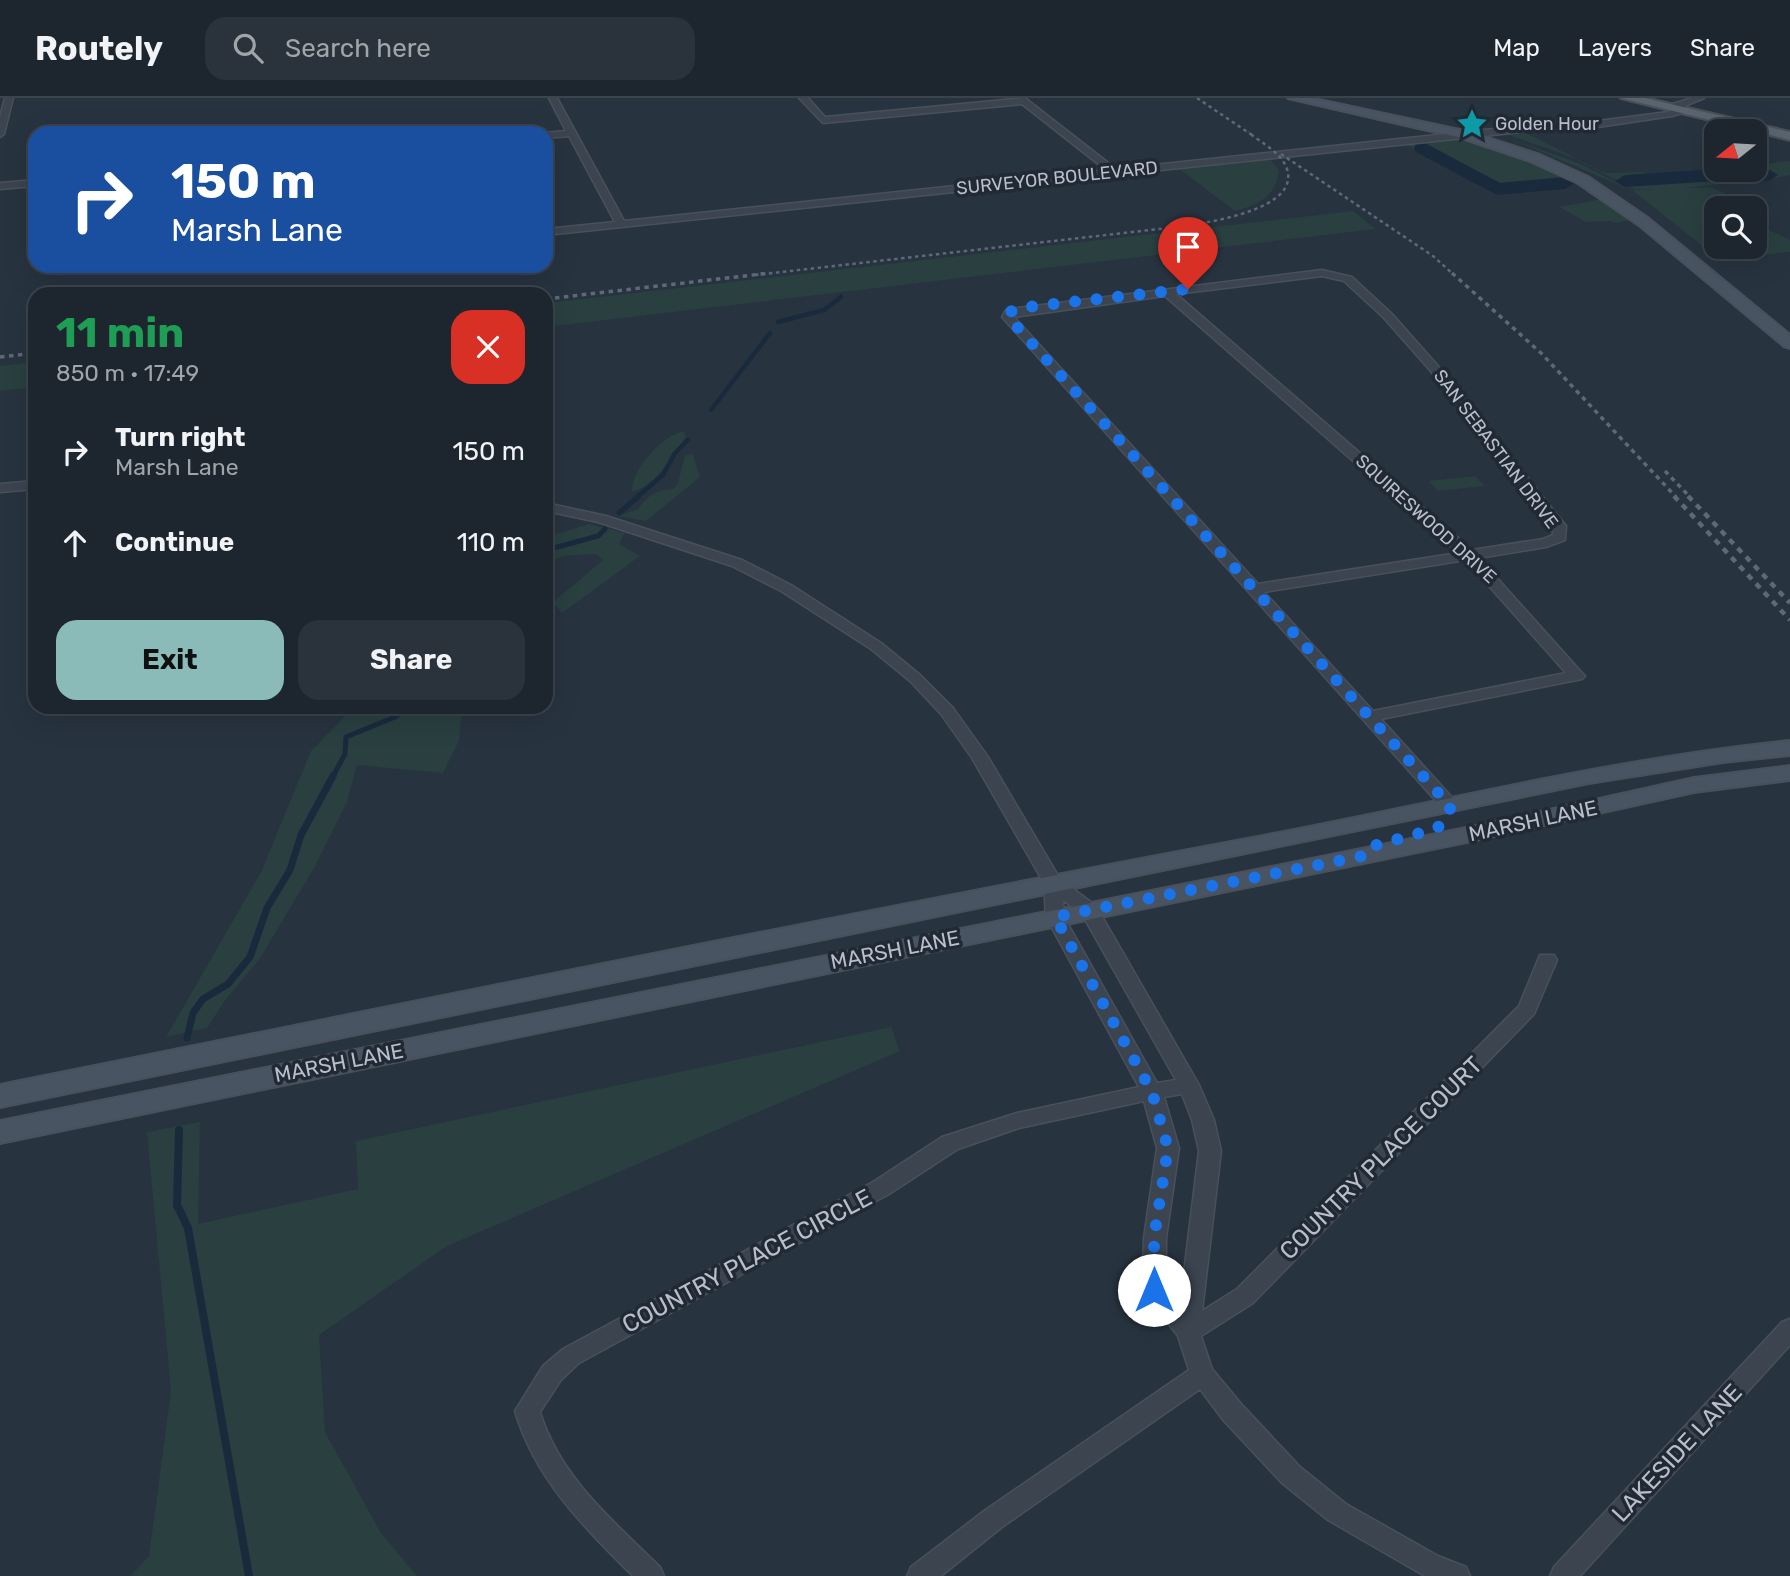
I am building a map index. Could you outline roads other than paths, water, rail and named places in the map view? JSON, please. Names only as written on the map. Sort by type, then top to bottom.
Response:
[{"type":"main road","points":[[1294,98],[1465,135],[1535,158],[1611,197],[1790,343]]},
{"type":"main road","points":[[1321,98],[1481,133],[1553,158],[1615,187],[1716,262],[1790,323]]},
{"type":"main road","points":[[1628,98],[1790,130]]},
{"type":"main road","points":[[1682,108],[1718,119]]},
{"type":"main road","points":[[1635,120],[1704,121]]},
{"type":"main road","points":[[1768,131],[1790,136]]},
{"type":"main road","name":"MARSH LANE","points":[[0,1096],[1053,883],[1451,807],[1623,768],[1790,748]]},
{"type":"main road","name":"MARSH LANE","points":[[0,1132],[1368,855],[1694,785],[1790,773]]},
{"type":"main road","points":[[1368,855],[1373,846],[1435,829],[1441,825],[1451,807],[1495,814],[1564,814]]},
{"type":"street","points":[[0,134],[9,98]]},
{"type":"street","points":[[553,98],[621,225]]},
{"type":"street","points":[[803,98],[823,120],[1022,99],[1114,172]]},
{"type":"street","name":"SURVEYOR BOULEVARD","points":[[553,231],[1568,124],[1635,120],[1682,108],[1700,98]]},
{"type":"street","name":"SURVEYOR BOULEVARD","points":[[1568,124],[1661,103]]},
{"type":"street","points":[[553,134],[571,133]]},
{"type":"street","points":[[0,186],[28,184]]},
{"type":"street","name":"SAN SEBASTIAN DRIVE","points":[[1166,291],[1322,273],[1348,279],[1388,316],[1433,367],[1559,526],[1560,537],[1546,543],[1255,589]]},
{"type":"street","points":[[1166,291],[1018,308],[1010,312],[1008,317],[1451,807]]},
{"type":"street","name":"SQUIRESWOOD DRIVE","points":[[1166,291],[1471,555],[1577,676],[1369,717]]},
{"type":"street","points":[[0,488],[28,486]]},
{"type":"street","points":[[553,509],[601,519],[737,563],[786,588],[876,646],[915,678],[951,717],[981,757],[1053,883],[1089,910],[1189,1085],[1203,1120],[1210,1151],[1188,1332]]},
{"type":"street","points":[[1053,883],[1055,917],[1152,1092],[1168,1148],[1154,1238],[1154,1290],[1188,1332],[1202,1374],[1233,1413],[1291,1475],[1337,1513],[1429,1565],[1457,1576]]},
{"type":"street","name":"COUNTRY PLACE COURT","points":[[1188,1332],[1245,1296],[1527,1009],[1547,960]]},
{"type":"street","name":"COUNTRY PLACE CIRCLE","points":[[651,1576],[550,1463],[530,1427],[527,1411],[552,1373],[571,1356],[881,1188],[950,1143],[1017,1121],[1189,1085]]},
{"type":"street","name":"LAKESIDE LANE","points":[[1563,1576],[1790,1329]]},
{"type":"street","points":[[920,1576],[993,1519],[1202,1374]]},
{"type":"waterway","points":[[1423,148],[1497,189],[1565,183]]},
{"type":"waterway","points":[[1625,181],[1704,176]]},
{"type":"waterway","points":[[778,322],[824,310],[841,297]]},
{"type":"waterway","points":[[711,410],[770,333]]},
{"type":"waterway","points":[[637,497],[663,475],[675,453],[688,440]]},
{"type":"waterway","points":[[619,513],[639,496]]},
{"type":"waterway","points":[[553,548],[598,536],[605,529]]},
{"type":"waterway","points":[[332,778],[345,754],[346,737],[400,714]]},
{"type":"waterway","points":[[187,1038],[193,1013],[203,999],[228,984],[250,957],[267,908],[290,870],[301,835],[333,776]]},
{"type":"waterway","points":[[179,1130],[177,1205],[188,1228],[249,1576]]},
{"type":"railway","points":[[1197,98],[1253,136]]},
{"type":"railway","points":[[1248,132],[1253,136]]},
{"type":"railway","points":[[755,275],[1185,226],[1232,217],[1267,204],[1280,194],[1287,183],[1284,163],[1253,136]]},
{"type":"railway","points":[[1281,154],[1433,256],[1454,275]]},
{"type":"railway","points":[[553,298],[770,273]]},
{"type":"railway","points":[[1452,273],[1541,353],[1676,497]]},
{"type":"railway","points":[[0,357],[28,354]]},
{"type":"railway","points":[[1665,471],[1690,497]]},
{"type":"railway","points":[[1674,496],[1790,620]]},
{"type":"railway","points":[[1688,496],[1790,603]]},
{"type":"place","name":"Golden Hour","points":[[1472,124]]}]
